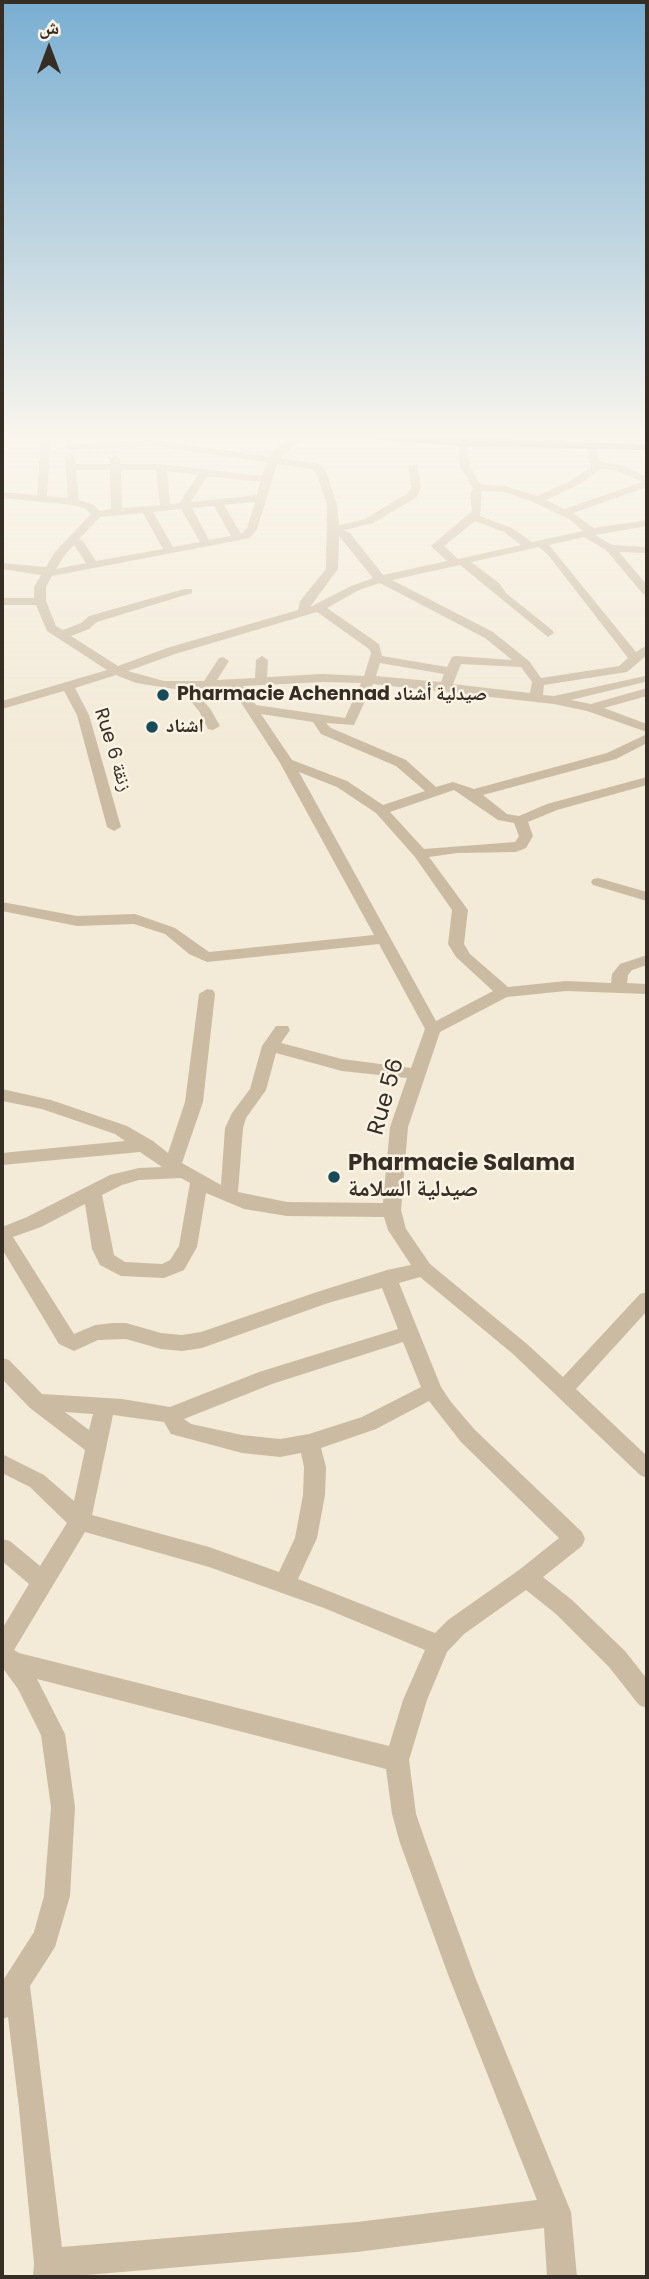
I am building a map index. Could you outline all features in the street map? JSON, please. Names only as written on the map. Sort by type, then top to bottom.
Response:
[{"type":"street","points":[[73,541],[59,554],[40,587],[40,601],[51,628],[117,671],[136,679],[164,685],[185,681],[209,684],[261,681],[302,673],[345,674],[554,700],[591,708],[646,729]]},
{"type":"street","points":[[74,541],[79,543],[90,558],[92,567]]},
{"type":"street","points":[[164,541],[170,552]]},
{"type":"street","points":[[205,541],[207,545]]},
{"type":"street","points":[[2,566],[47,572],[92,567],[223,541]]},
{"type":"street","points":[[303,613],[306,601],[332,569],[333,541]]},
{"type":"street","points":[[351,541],[381,579],[469,622],[525,664],[538,682],[536,698]]},
{"type":"street","points":[[442,541],[438,549],[495,585],[502,595],[548,633]]},
{"type":"street","points":[[529,541],[553,554],[635,659]]},
{"type":"street","points":[[2,705],[68,687],[171,651],[319,608],[355,588],[381,579],[556,541]]},
{"type":"street","points":[[601,541],[610,548],[647,592]]},
{"type":"street","points":[[610,548],[647,550]]},
{"type":"street","points":[[62,635],[100,617],[188,591]]},
{"type":"street","points":[[2,602],[40,601]]},
{"type":"street","points":[[319,608],[374,647],[376,659],[349,722],[336,737]]},
{"type":"street","points":[[538,682],[623,669],[647,649]]},
{"type":"street","points":[[376,659],[452,672]]},
{"type":"street","points":[[261,681],[262,660]]},
{"type":"street","points":[[445,688],[456,660],[525,664]]},
{"type":"street","points":[[209,684],[223,661]]},
{"type":"street","points":[[623,669],[644,680]]},
{"type":"street","points":[[554,700],[644,680]]},
{"type":"street","points":[[185,681],[213,726]]},
{"type":"street","points":[[235,683],[255,709],[287,763],[433,1029],[504,992],[566,986],[647,989]]},
{"type":"street","name":"Rue 6 زنقة","points":[[68,687],[83,715],[114,827]]},
{"type":"street","points":[[591,708],[647,692]]},
{"type":"street","points":[[255,709],[349,722]]},
{"type":"street","points":[[321,719],[319,724],[322,728],[336,737],[401,763],[434,792]]},
{"type":"street","points":[[472,794],[581,762],[611,756],[646,729]]},
{"type":"street","points":[[287,763],[342,785],[381,810],[420,854],[460,910],[456,944],[474,968],[504,992]]},
{"type":"street","points":[[381,810],[457,786],[503,817],[520,820],[552,807],[647,781]]},
{"type":"street","points":[[420,854],[457,849],[511,849],[521,845],[526,836],[520,820]]},
{"type":"street","points":[[598,882],[647,897]]},
{"type":"street","points":[[2,906],[77,921],[135,919],[170,931],[194,951],[207,957],[384,939]]},
{"type":"street","points":[[619,988],[620,974],[625,967],[647,960]]},
{"type":"street","points":[[92,1192],[101,1249],[107,1260],[121,1269],[164,1271],[177,1265],[188,1247],[186,1173],[190,1119],[207,994]]},
{"type":"street","name":"Rue 56","points":[[433,1029],[399,1126],[392,1210],[397,1230],[423,1269],[564,1388],[647,1469]]},
{"type":"street","points":[[229,1196],[234,1128],[258,1090],[270,1046],[282,1030]]},
{"type":"street","points":[[270,1046],[342,1065],[419,1074]]},
{"type":"street","points":[[2,1095],[45,1104],[106,1124],[147,1145],[186,1173],[229,1196],[264,1206],[287,1209],[392,1210]]},
{"type":"street","points":[[2,1159],[147,1145]]},
{"type":"street","points":[[186,1173],[139,1174],[106,1184],[34,1222],[2,1234],[66,1339],[74,1343],[95,1333],[126,1331],[161,1341],[182,1343],[202,1340],[387,1277],[423,1269]]},
{"type":"street","points":[[387,1277],[432,1390],[468,1436],[574,1539],[527,1577],[482,1607],[439,1645],[415,1700],[397,1760],[400,1794],[413,1843],[462,1977],[556,2212],[562,2277]]},
{"type":"street","points":[[564,1388],[647,1298]]},
{"type":"street","points":[[37,1402],[105,1406],[171,1415],[276,1375],[409,1334]]},
{"type":"street","points":[[2,1366],[37,1402],[95,1446]]},
{"type":"street","points":[[171,1415],[178,1428],[242,1444],[280,1448],[309,1443],[369,1423],[432,1390]]},
{"type":"street","points":[[5,1655],[41,1581],[80,1521],[105,1406]]},
{"type":"street","points":[[285,1583],[306,1538],[314,1495],[315,1468],[309,1443]]},
{"type":"street","points":[[2,1464],[37,1481],[80,1521],[209,1557],[285,1583],[439,1645]]},
{"type":"street","points":[[2,1548],[41,1581]]},
{"type":"street","points":[[527,1577],[617,1659],[647,1697]]},
{"type":"street","points":[[5,1655],[397,1760]]},
{"type":"street","points":[[5,1655],[52,1734],[61,1779],[63,1807],[57,1896],[53,1915],[46,1938],[10,1996],[48,2270],[476,2224],[556,2212]]},
{"type":"place","name":"Pharmacie Achennad صيدلية أشناد","points":[[163,695]]},
{"type":"place","name":"اشناد","points":[[152,727]]},
{"type":"place","name":"Pharmacie Salama صيدلية السلامة","points":[[334,1177]]}]
